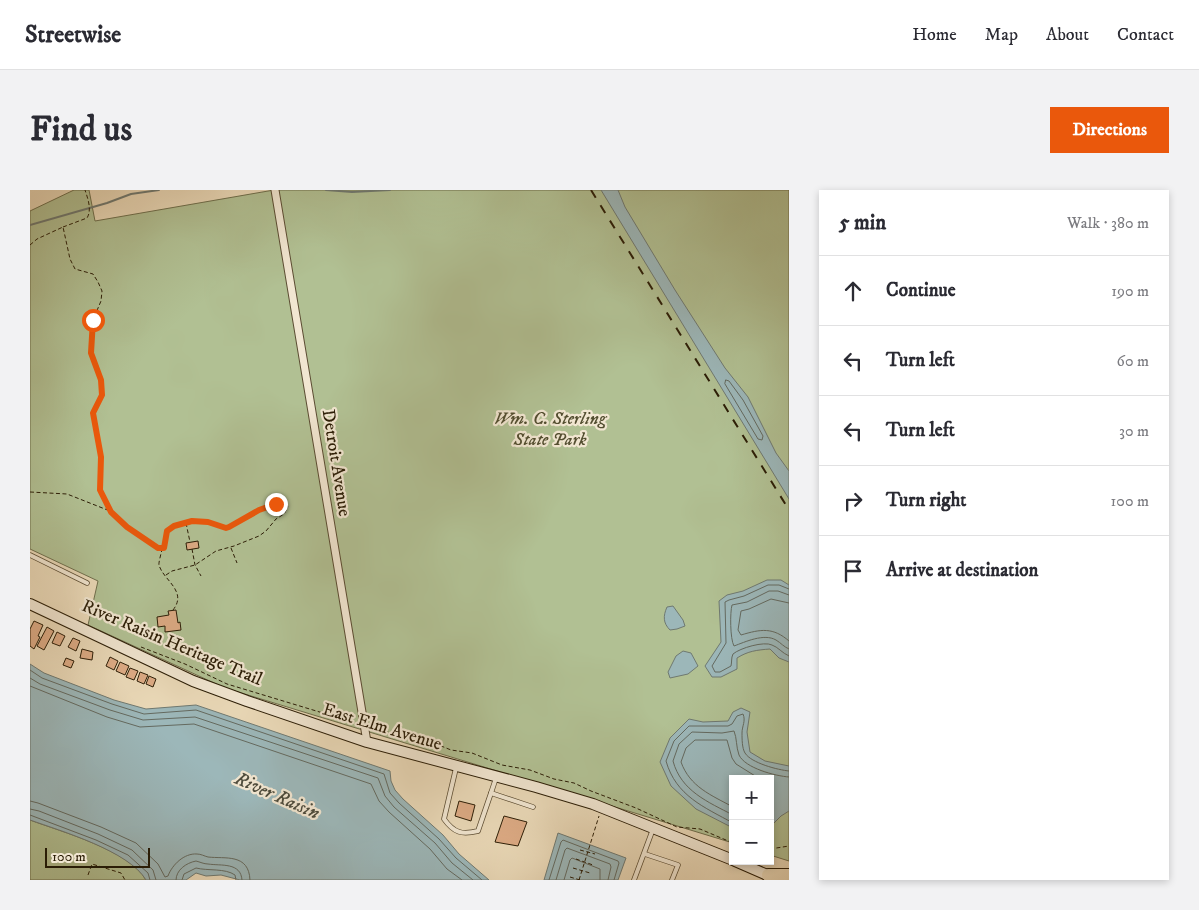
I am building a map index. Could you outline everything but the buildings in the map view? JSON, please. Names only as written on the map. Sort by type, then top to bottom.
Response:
[{"type":"highway","points":[[772,877],[789,875]]},
{"type":"main road","name":"East Elm Avenue","points":[[30,604],[193,681],[367,742],[497,776],[602,808],[729,859]]},
{"type":"main road","name":"East Elm Avenue","points":[[744,865],[772,877]]},
{"type":"street","name":"Detroit Avenue","points":[[275,190],[367,742]]},
{"type":"lane","points":[[30,555],[88,583]]},
{"type":"lane","points":[[457,766],[444,819],[449,826],[459,833],[467,834],[478,831],[497,776]]},
{"type":"lane","points":[[491,793],[533,807]]},
{"type":"lane","points":[[634,880],[653,829]]},
{"type":"lane","points":[[645,854],[678,865],[672,880]]},
{"type":"path","points":[[30,245],[36,239],[87,218],[89,208],[85,190]]},
{"type":"path","points":[[63,227],[70,259],[75,269],[92,274],[102,291],[101,301],[93,320],[91,353],[101,380],[102,395],[93,413],[101,457],[100,490],[111,512],[127,527],[152,546],[164,548]]},
{"type":"path","points":[[30,492],[67,494],[111,512]]},
{"type":"path","points":[[166,575],[178,569],[196,565],[211,553],[259,536],[276,519],[284,514],[288,506],[286,504],[276,504],[226,528],[208,522],[192,521],[174,526],[167,531],[164,548],[158,563],[177,596],[178,602],[173,610]]},
{"type":"path","points":[[186,522],[190,542]]},
{"type":"path","points":[[231,547],[237,563]]},
{"type":"path","points":[[192,549],[201,576]]},
{"type":"path","name":"River Raisin Heritage Trail","points":[[138,645],[227,684],[409,738],[424,739],[451,750],[472,753],[502,764],[574,783],[678,826],[700,829],[729,841]]},
{"type":"path","points":[[570,877],[579,880],[602,808]]},
{"type":"path","points":[[774,848],[789,846]]},
{"type":"path","points":[[580,850],[595,854]]},
{"type":"path","points":[[576,859],[593,864]]},
{"type":"path","points":[[88,875],[92,864],[121,873],[125,880]]},
{"type":"path","points":[[573,868],[590,873]]},
{"type":"green space","name":"Wm. C. Sterling State Park","points":[[74,190],[89,190],[95,221],[274,190],[789,190],[789,861],[774,856],[774,775],[729,775],[729,842],[225,688],[88,625],[98,581],[30,549],[30,211]]},
{"type":"green space","points":[[30,820],[76,836],[110,851],[137,869],[146,880],[30,880]]},
{"type":"water","points":[[601,190],[618,190],[625,207],[675,290],[725,368],[748,397],[776,453],[789,471],[789,499]]},
{"type":"water","points":[[767,580],[781,580],[789,585],[789,662],[779,658],[770,649],[757,650],[737,658],[737,669],[721,677],[712,677],[705,666],[721,642],[719,601],[727,595],[743,591]]},
{"type":"water","points":[[673,606],[685,626],[670,630],[666,625],[664,616],[667,607]]},
{"type":"water","points":[[683,651],[691,653],[698,666],[688,674],[670,678],[668,672],[676,656]]},
{"type":"water","name":"River Raisin","points":[[30,664],[44,673],[114,700],[146,709],[196,705],[390,771],[391,781],[395,790],[403,799],[443,835],[459,854],[489,880],[240,880],[221,875],[206,876],[196,873],[186,880],[146,880],[125,860],[110,851],[76,836],[30,820]]},
{"type":"water","points":[[741,708],[750,712],[747,732],[750,752],[765,761],[789,766],[789,811],[774,823],[774,775],[729,775],[729,826],[696,809],[671,786],[660,762],[670,738],[689,719],[703,722],[728,721],[733,712]]},
{"type":"water","points":[[558,833],[626,858],[618,880],[544,880]]},
{"type":"waterway","points":[[30,225],[107,203],[131,194],[159,190]]},
{"type":"waterway","points":[[326,190],[352,192],[390,190]]},
{"type":"railway","points":[[591,190],[789,510]]},
{"type":"route","points":[[93,320],[91,353],[101,380],[102,395],[93,413],[101,457],[100,490],[111,512],[152,546],[164,548],[167,531],[178,524],[201,521],[226,528],[259,510],[276,504]]}]
